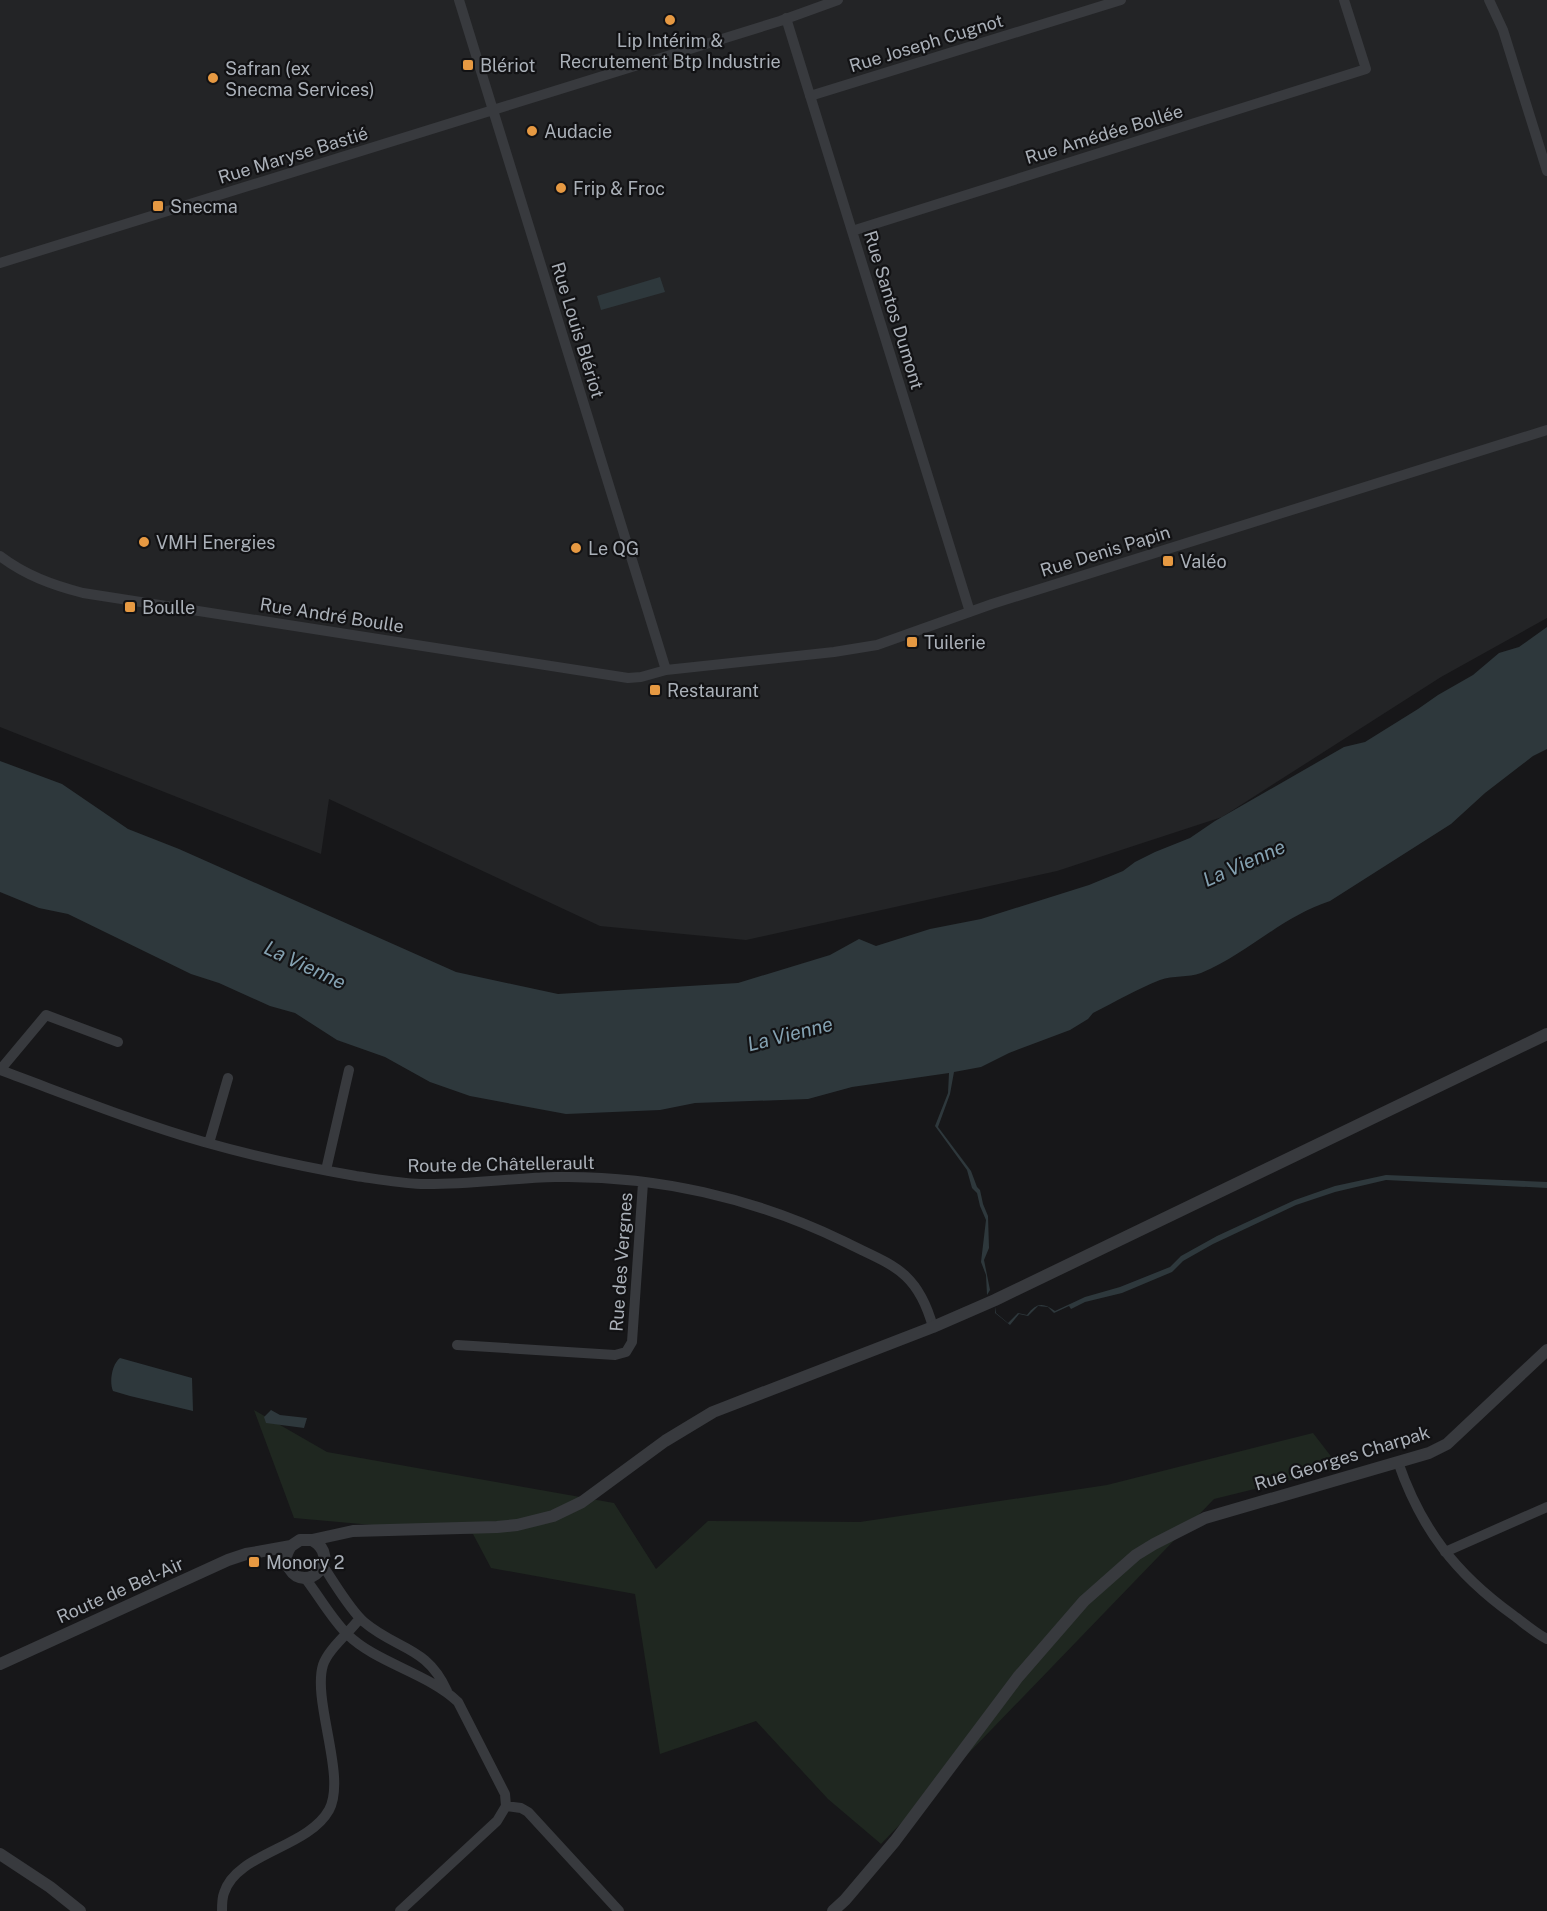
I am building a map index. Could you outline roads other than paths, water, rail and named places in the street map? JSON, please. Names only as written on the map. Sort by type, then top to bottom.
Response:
[{"type":"street","name":"Rue Louis Blériot","points":[[459,0],[666,670]]},
{"type":"street","name":"Rue Maryse Bastié","points":[[0,263],[838,0]]},
{"type":"street","name":"Rue Joseph Cugnot","points":[[810,96],[1121,0]]},
{"type":"street","name":"Rue Amédée Bollée","points":[[852,231],[1366,69],[1344,0]]},
{"type":"street","points":[[1489,0],[1503,30],[1547,171]]},
{"type":"street","name":"Rue Santos Dumont","points":[[786,18],[970,612]]},
{"type":"street","name":"Rue Denis Papin","points":[[666,670],[834,652],[877,645],[970,612],[1547,430]]},
{"type":"street","name":"Rue André Boulle","points":[[0,556],[33,577],[83,593],[628,678],[666,670]]},
{"type":"street","points":[[0,1070],[46,1015],[118,1042]]},
{"type":"street","points":[[286,1564],[286,1554],[291,1545],[300,1540],[312,1540],[353,1531],[497,1527],[517,1525],[553,1516],[582,1502],[665,1441],[713,1412],[933,1327],[1023,1287],[1547,1034]]},
{"type":"street","name":"Route de Châtellerault","points":[[0,1070],[140,1121],[209,1143],[326,1170],[417,1184],[556,1177],[597,1178],[643,1182],[706,1193],[752,1206],[820,1230],[893,1266],[913,1282],[920,1293],[933,1327]]},
{"type":"street","points":[[326,1170],[350,1070]]},
{"type":"street","points":[[209,1143],[228,1078]]},
{"type":"street","name":"Rue des Vergnes","points":[[457,1345],[615,1355],[626,1352],[632,1342],[643,1182]]},
{"type":"street","name":"Rue Georges Charpak","points":[[833,1911],[846,1900],[895,1841],[1018,1677],[1084,1601],[1136,1555],[1205,1518],[1429,1453],[1447,1444],[1547,1350]]},
{"type":"street","points":[[1398,1462],[1413,1501],[1444,1552],[1480,1591],[1544,1637]]},
{"type":"street","points":[[1444,1552],[1547,1507]]},
{"type":"street","points":[[256,1553],[286,1564],[293,1574],[305,1578],[316,1575],[336,1542],[353,1531]]},
{"type":"street","points":[[312,1540],[320,1547],[324,1561],[360,1618],[375,1631],[422,1656],[440,1675],[447,1691]]},
{"type":"street","name":"Route de Bel-Air","points":[[0,1664],[228,1560],[291,1545]]},
{"type":"street","points":[[305,1578],[348,1634],[366,1648],[447,1691],[458,1702],[505,1794],[506,1806],[497,1821],[400,1911]]},
{"type":"street","points":[[222,1911],[224,1893],[234,1875],[248,1865],[289,1844],[321,1822],[330,1808],[334,1788],[322,1690],[323,1666],[327,1657],[360,1618]]},
{"type":"street","points":[[506,1806],[521,1808],[528,1812],[619,1911]]},
{"type":"street","points":[[0,1854],[50,1887],[80,1911]]},
{"type":"water","points":[[660,277],[665,292],[601,310],[597,296]]},
{"type":"water","name":"La Vienne","points":[[1547,627],[1547,749],[1533,756],[1485,793],[1451,824],[1330,901],[1296,916],[1218,965],[1196,975],[1160,980],[1093,1013],[1088,1019],[1070,1030],[1009,1053],[981,1067],[954,1072],[950,1094],[938,1127],[971,1171],[988,1216],[989,1248],[984,1260],[990,1290],[987,1295],[986,1275],[981,1262],[986,1220],[967,1170],[935,1126],[948,1093],[949,1073],[852,1087],[808,1099],[695,1103],[660,1110],[566,1114],[470,1096],[430,1082],[385,1057],[337,1040],[295,1013],[270,1006],[219,983],[191,974],[68,914],[39,908],[0,892],[0,761],[62,784],[128,829],[179,849],[456,972],[558,994],[738,983],[830,955],[859,939],[876,946],[930,929],[981,919],[1089,885],[1123,871],[1155,852],[1190,838],[1215,821],[1344,747],[1365,742],[1473,675],[1499,653],[1519,647]]},
{"type":"water","points":[[1386,1175],[1547,1182],[1547,1188],[1386,1180],[1335,1192],[1296,1205],[1213,1244],[1183,1261],[1172,1272],[1122,1293],[1085,1302],[1071,1309],[1069,1306],[1054,1313],[1048,1307],[1038,1306],[1028,1316],[1019,1314],[1010,1325],[995,1313],[995,1307],[996,1313],[1008,1323],[1018,1313],[1027,1315],[1033,1308],[1040,1305],[1047,1306],[1055,1311],[1085,1297],[1120,1287],[1170,1267],[1181,1256],[1217,1236],[1295,1200],[1335,1186]]},
{"type":"water","points":[[120,1358],[192,1378],[193,1411],[113,1391],[112,1373]]},
{"type":"water","points":[[271,1410],[280,1415],[307,1418],[304,1428],[266,1423],[264,1417]]},
{"type":"place","name":"Lip Intérim & Recrutement Btp Industrie","points":[[670,20]]},
{"type":"place","name":"Blériot","points":[[468,65]]},
{"type":"place","name":"Safran (ex Snecma Services)","points":[[213,78]]},
{"type":"place","name":"Audacie","points":[[532,131]]},
{"type":"place","name":"Frip & Froc","points":[[561,188]]},
{"type":"place","name":"Snecma","points":[[158,206]]},
{"type":"place","name":"VMH Energies","points":[[144,542]]},
{"type":"place","name":"Le QG","points":[[576,548]]},
{"type":"place","name":"Valéo","points":[[1168,561]]},
{"type":"place","name":"Boulle","points":[[130,607]]},
{"type":"place","name":"Tuilerie","points":[[912,642]]},
{"type":"place","name":"Restaurant","points":[[655,690]]},
{"type":"place","name":"Monory 2","points":[[254,1562]]}]
